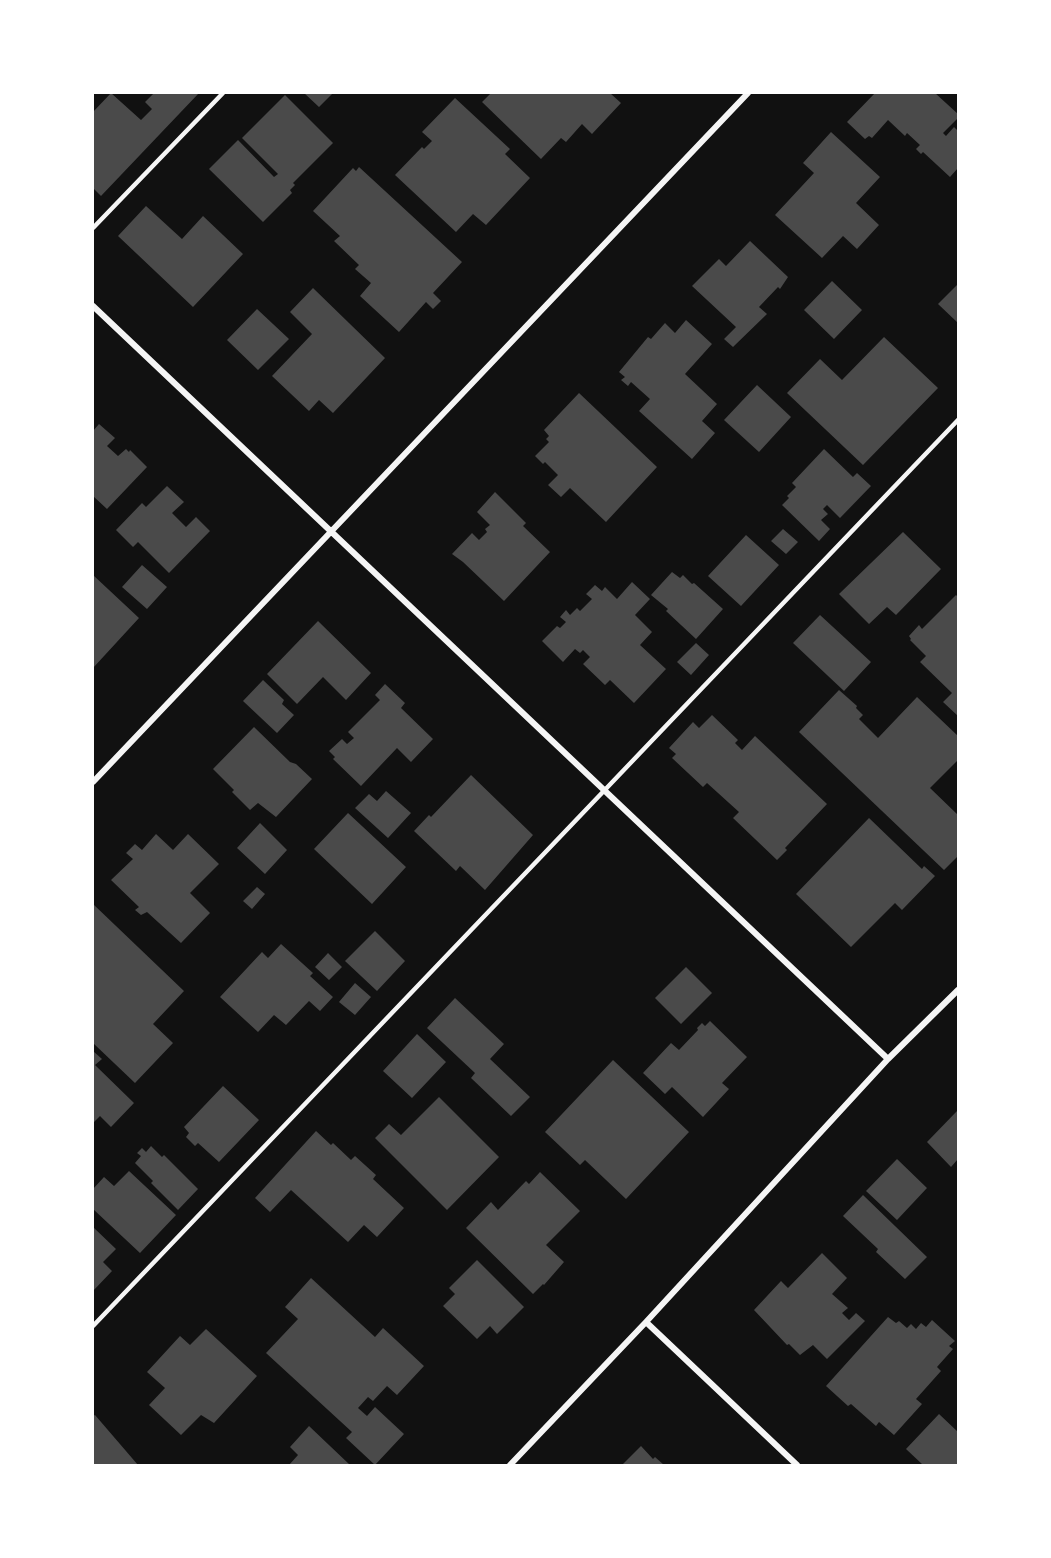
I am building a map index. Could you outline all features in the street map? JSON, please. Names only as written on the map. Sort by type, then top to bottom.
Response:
[{"type":"street","points":[[93,782],[748,93]]},
{"type":"street","points":[[93,306],[888,1059]]},
{"type":"street","points":[[510,1465],[646,1322],[888,1059],[958,990]]},
{"type":"street","points":[[646,1322],[796,1465]]},
{"type":"lane","points":[[93,228],[223,93]]},
{"type":"lane","points":[[93,1326],[958,420]]},
{"type":"building","points":[[111,93],[141,120],[152,109],[145,102],[154,93],[199,93],[101,196],[93,188],[93,112]]},
{"type":"building","points":[[304,93],[333,93],[319,107]]},
{"type":"building","points":[[491,93],[610,93],[621,103],[592,134],[582,124],[566,142],[561,138],[541,159],[482,102]]},
{"type":"building","points":[[875,93],[935,93],[958,114],[958,118],[943,133],[946,136],[954,127],[958,131],[958,168],[950,177],[923,152],[921,154],[916,149],[920,145],[907,133],[905,136],[888,120],[872,138],[869,136],[865,139],[847,122]]},
{"type":"building","points":[[285,95],[333,143],[293,183],[295,185],[290,190],[292,193],[263,222],[209,169],[238,140],[274,177],[278,174],[242,138]]},
{"type":"building","points":[[455,98],[510,149],[505,154],[530,178],[486,225],[473,214],[456,232],[395,175],[422,147],[424,149],[432,141],[422,132]]},
{"type":"building","points":[[831,132],[880,177],[856,203],[879,225],[857,249],[843,236],[822,258],[775,215],[814,173],[803,163]]},
{"type":"building","points":[[359,167],[462,262],[433,293],[441,301],[433,309],[426,302],[399,332],[360,296],[371,283],[355,269],[359,265],[334,241],[340,236],[313,211],[353,168],[356,171]]},
{"type":"building","points":[[146,206],[182,239],[203,216],[243,254],[193,307],[118,236]]},
{"type":"building","points":[[750,241],[788,277],[780,289],[778,287],[759,307],[767,314],[733,347],[724,339],[736,327],[692,286],[719,259],[726,266]]},
{"type":"building","points":[[832,281],[862,310],[834,339],[804,310]]},
{"type":"building","points":[[958,284],[958,323],[938,304]]},
{"type":"building","points":[[313,288],[385,358],[333,413],[319,400],[309,411],[272,376],[312,334],[290,312]]},
{"type":"building","points":[[257,309],[289,339],[258,370],[227,340]]},
{"type":"building","points":[[686,320],[712,344],[685,374],[717,404],[702,421],[715,433],[692,459],[639,411],[650,399],[631,382],[628,386],[621,380],[625,377],[619,372],[648,337],[651,339],[665,323],[675,333]]},
{"type":"building","points":[[884,337],[938,388],[863,465],[787,393],[820,359],[842,380]]},
{"type":"building","points":[[757,385],[791,417],[759,452],[724,420]]},
{"type":"building","points":[[579,393],[657,467],[606,522],[570,488],[561,497],[548,485],[558,475],[535,456],[549,442],[546,439],[549,436],[544,430]]},
{"type":"building","points":[[99,424],[115,438],[107,446],[118,456],[126,449],[129,452],[130,450],[147,467],[107,509],[93,496],[93,431]]},
{"type":"building","points":[[824,449],[853,477],[857,473],[871,486],[840,518],[827,505],[823,509],[828,514],[821,520],[830,529],[819,541],[782,505],[796,487],[792,483]]},
{"type":"building","points":[[167,486],[184,502],[172,513],[186,527],[196,517],[210,531],[169,573],[138,542],[133,547],[116,530],[142,503],[146,507]]},
{"type":"building","points":[[495,492],[526,523],[523,526],[550,552],[504,601],[452,554],[472,533],[479,540],[487,532],[485,529],[490,525],[477,512]]},
{"type":"building","points":[[783,529],[798,542],[786,554],[771,541]]},
{"type":"building","points":[[903,532],[941,569],[896,615],[887,607],[869,624],[839,594]]},
{"type":"building","points":[[746,535],[779,565],[741,606],[708,576]]},
{"type":"building","points":[[142,565],[167,587],[147,609],[122,587]]},
{"type":"building","points":[[672,572],[680,578],[683,575],[723,609],[696,639],[666,611],[668,609],[651,595]]},
{"type":"building","points":[[93,575],[139,618],[93,668]]},
{"type":"building","points":[[632,582],[650,599],[635,615],[652,632],[640,645],[666,669],[634,703],[610,680],[605,685],[583,664],[590,657],[583,650],[580,653],[575,649],[563,662],[542,641],[557,626],[560,628],[566,622],[560,617],[566,610],[570,615],[577,608],[580,611],[592,599],[586,594],[595,585],[602,591],[605,587],[617,599]]},
{"type":"building","points":[[956,595],[958,597],[958,716],[943,702],[952,693],[920,662],[926,656],[910,640],[909,636],[919,625],[922,629]]},
{"type":"building","points":[[820,615],[871,662],[844,691],[793,643]]},
{"type":"building","points":[[318,621],[371,673],[346,700],[323,677],[297,704],[267,674]]},
{"type":"building","points":[[696,643],[709,655],[691,675],[677,662]]},
{"type":"building","points":[[263,680],[284,700],[282,704],[294,715],[277,733],[243,701]]},
{"type":"building","points":[[385,684],[405,703],[401,708],[433,739],[411,762],[397,748],[361,786],[333,759],[335,757],[329,751],[342,739],[347,744],[354,738],[348,732],[380,700],[375,695]]},
{"type":"building","points":[[839,690],[857,706],[856,708],[863,715],[859,719],[878,738],[917,697],[958,736],[958,760],[930,788],[958,815],[958,856],[944,870],[799,732]]},
{"type":"building","points":[[712,715],[738,740],[735,743],[742,750],[755,736],[827,804],[785,848],[787,850],[777,860],[733,818],[739,812],[707,783],[703,787],[672,758],[676,754],[669,748],[693,722],[699,728]]},
{"type":"building","points":[[254,727],[290,762],[296,764],[312,779],[276,817],[258,803],[250,810],[213,769]]},
{"type":"building","points":[[471,775],[533,835],[485,890],[460,866],[456,871],[414,831],[429,815],[431,817]]},
{"type":"building","points":[[386,791],[411,813],[388,838],[355,808],[369,794],[377,801]]},
{"type":"building","points":[[348,813],[406,867],[372,904],[314,849]]},
{"type":"building","points":[[869,818],[922,869],[924,866],[935,876],[902,910],[895,903],[851,947],[796,894]]},
{"type":"building","points":[[260,823],[287,850],[265,874],[237,848]]},
{"type":"building","points":[[156,834],[173,850],[188,834],[219,864],[190,893],[210,913],[181,943],[147,912],[141,915],[135,910],[139,907],[111,880],[133,859],[126,853],[135,844],[142,850]]},
{"type":"building","points":[[257,887],[265,894],[252,909],[243,901]]},
{"type":"building","points":[[93,904],[184,991],[153,1024],[173,1043],[135,1083],[93,1043]]},
{"type":"building","points":[[375,931],[405,961],[377,991],[345,961]]},
{"type":"building","points":[[281,944],[313,973],[310,976],[333,997],[320,1011],[309,1001],[286,1025],[274,1015],[258,1032],[220,997],[262,952],[268,958]]},
{"type":"building","points":[[328,953],[342,967],[329,980],[315,967]]},
{"type":"building","points":[[686,967],[712,993],[681,1024],[655,998]]},
{"type":"building","points":[[355,983],[371,997],[355,1015],[339,1002]]},
{"type":"building","points":[[455,998],[504,1044],[490,1059],[530,1097],[511,1116],[471,1078],[475,1073],[427,1028]]},
{"type":"building","points":[[710,1021],[747,1057],[722,1083],[729,1089],[703,1117],[672,1087],[665,1094],[643,1073],[671,1043],[679,1050],[702,1023],[705,1026]]},
{"type":"building","points":[[417,1034],[446,1062],[412,1098],[383,1071]]},
{"type":"building","points":[[93,1051],[102,1059],[95,1065],[134,1103],[111,1127],[100,1116],[93,1123]]},
{"type":"building","points":[[613,1060],[689,1132],[626,1199],[585,1160],[580,1165],[545,1132]]},
{"type":"building","points":[[223,1086],[259,1120],[219,1162],[198,1143],[195,1146],[186,1137],[189,1133],[184,1127]]},
{"type":"building","points":[[439,1097],[499,1157],[447,1210],[375,1138],[389,1124],[401,1135]]},
{"type":"building","points":[[958,1110],[958,1159],[951,1167],[927,1142]]},
{"type":"building","points":[[316,1131],[351,1160],[355,1156],[376,1175],[373,1179],[404,1208],[377,1237],[364,1225],[348,1242],[291,1190],[270,1212],[255,1198]]},
{"type":"building","points":[[151,1146],[162,1157],[164,1155],[198,1189],[178,1210],[135,1163],[141,1156],[137,1153],[142,1148],[146,1152]]},
{"type":"building","points":[[897,1159],[927,1188],[897,1220],[866,1191]]},
{"type":"building","points":[[129,1171],[176,1215],[140,1253],[93,1209],[93,1189],[104,1177],[114,1186]]},
{"type":"building","points":[[540,1172],[580,1211],[546,1245],[564,1262],[533,1294],[466,1228],[491,1202],[498,1210],[526,1181],[529,1184]]},
{"type":"building","points":[[863,1195],[927,1257],[905,1279],[843,1216]]},
{"type":"building","points":[[93,1227],[116,1249],[103,1262],[112,1271],[93,1291]]},
{"type":"building","points":[[822,1253],[847,1278],[832,1294],[848,1308],[842,1313],[849,1320],[856,1313],[865,1321],[827,1359],[813,1345],[800,1355],[789,1344],[787,1345],[754,1310],[781,1281],[788,1288]]},
{"type":"building","points":[[477,1260],[524,1307],[497,1334],[490,1326],[477,1339],[443,1306],[455,1294],[449,1288]]},
{"type":"building","points":[[311,1278],[375,1337],[383,1328],[424,1366],[397,1395],[387,1386],[373,1401],[368,1397],[358,1408],[367,1416],[375,1407],[404,1434],[375,1465],[346,1438],[352,1432],[266,1353],[298,1319],[285,1307]]},
{"type":"building","points":[[888,1317],[896,1323],[899,1321],[907,1328],[911,1324],[916,1329],[921,1323],[926,1327],[932,1320],[955,1341],[949,1346],[953,1349],[937,1367],[941,1371],[916,1399],[922,1404],[894,1435],[879,1422],[876,1426],[851,1404],[848,1406],[826,1386]]},
{"type":"building","points":[[206,1329],[257,1376],[214,1423],[201,1415],[181,1435],[149,1405],[165,1388],[147,1372],[180,1336],[190,1345]]},
{"type":"building","points":[[939,1414],[958,1432],[958,1465],[923,1465],[906,1449]]},
{"type":"building","points":[[95,1415],[138,1465],[93,1465],[93,1416]]},
{"type":"building","points":[[309,1426],[350,1465],[289,1465],[298,1455],[290,1447]]},
{"type":"building","points":[[641,1446],[653,1459],[655,1457],[664,1465],[622,1465]]}]
